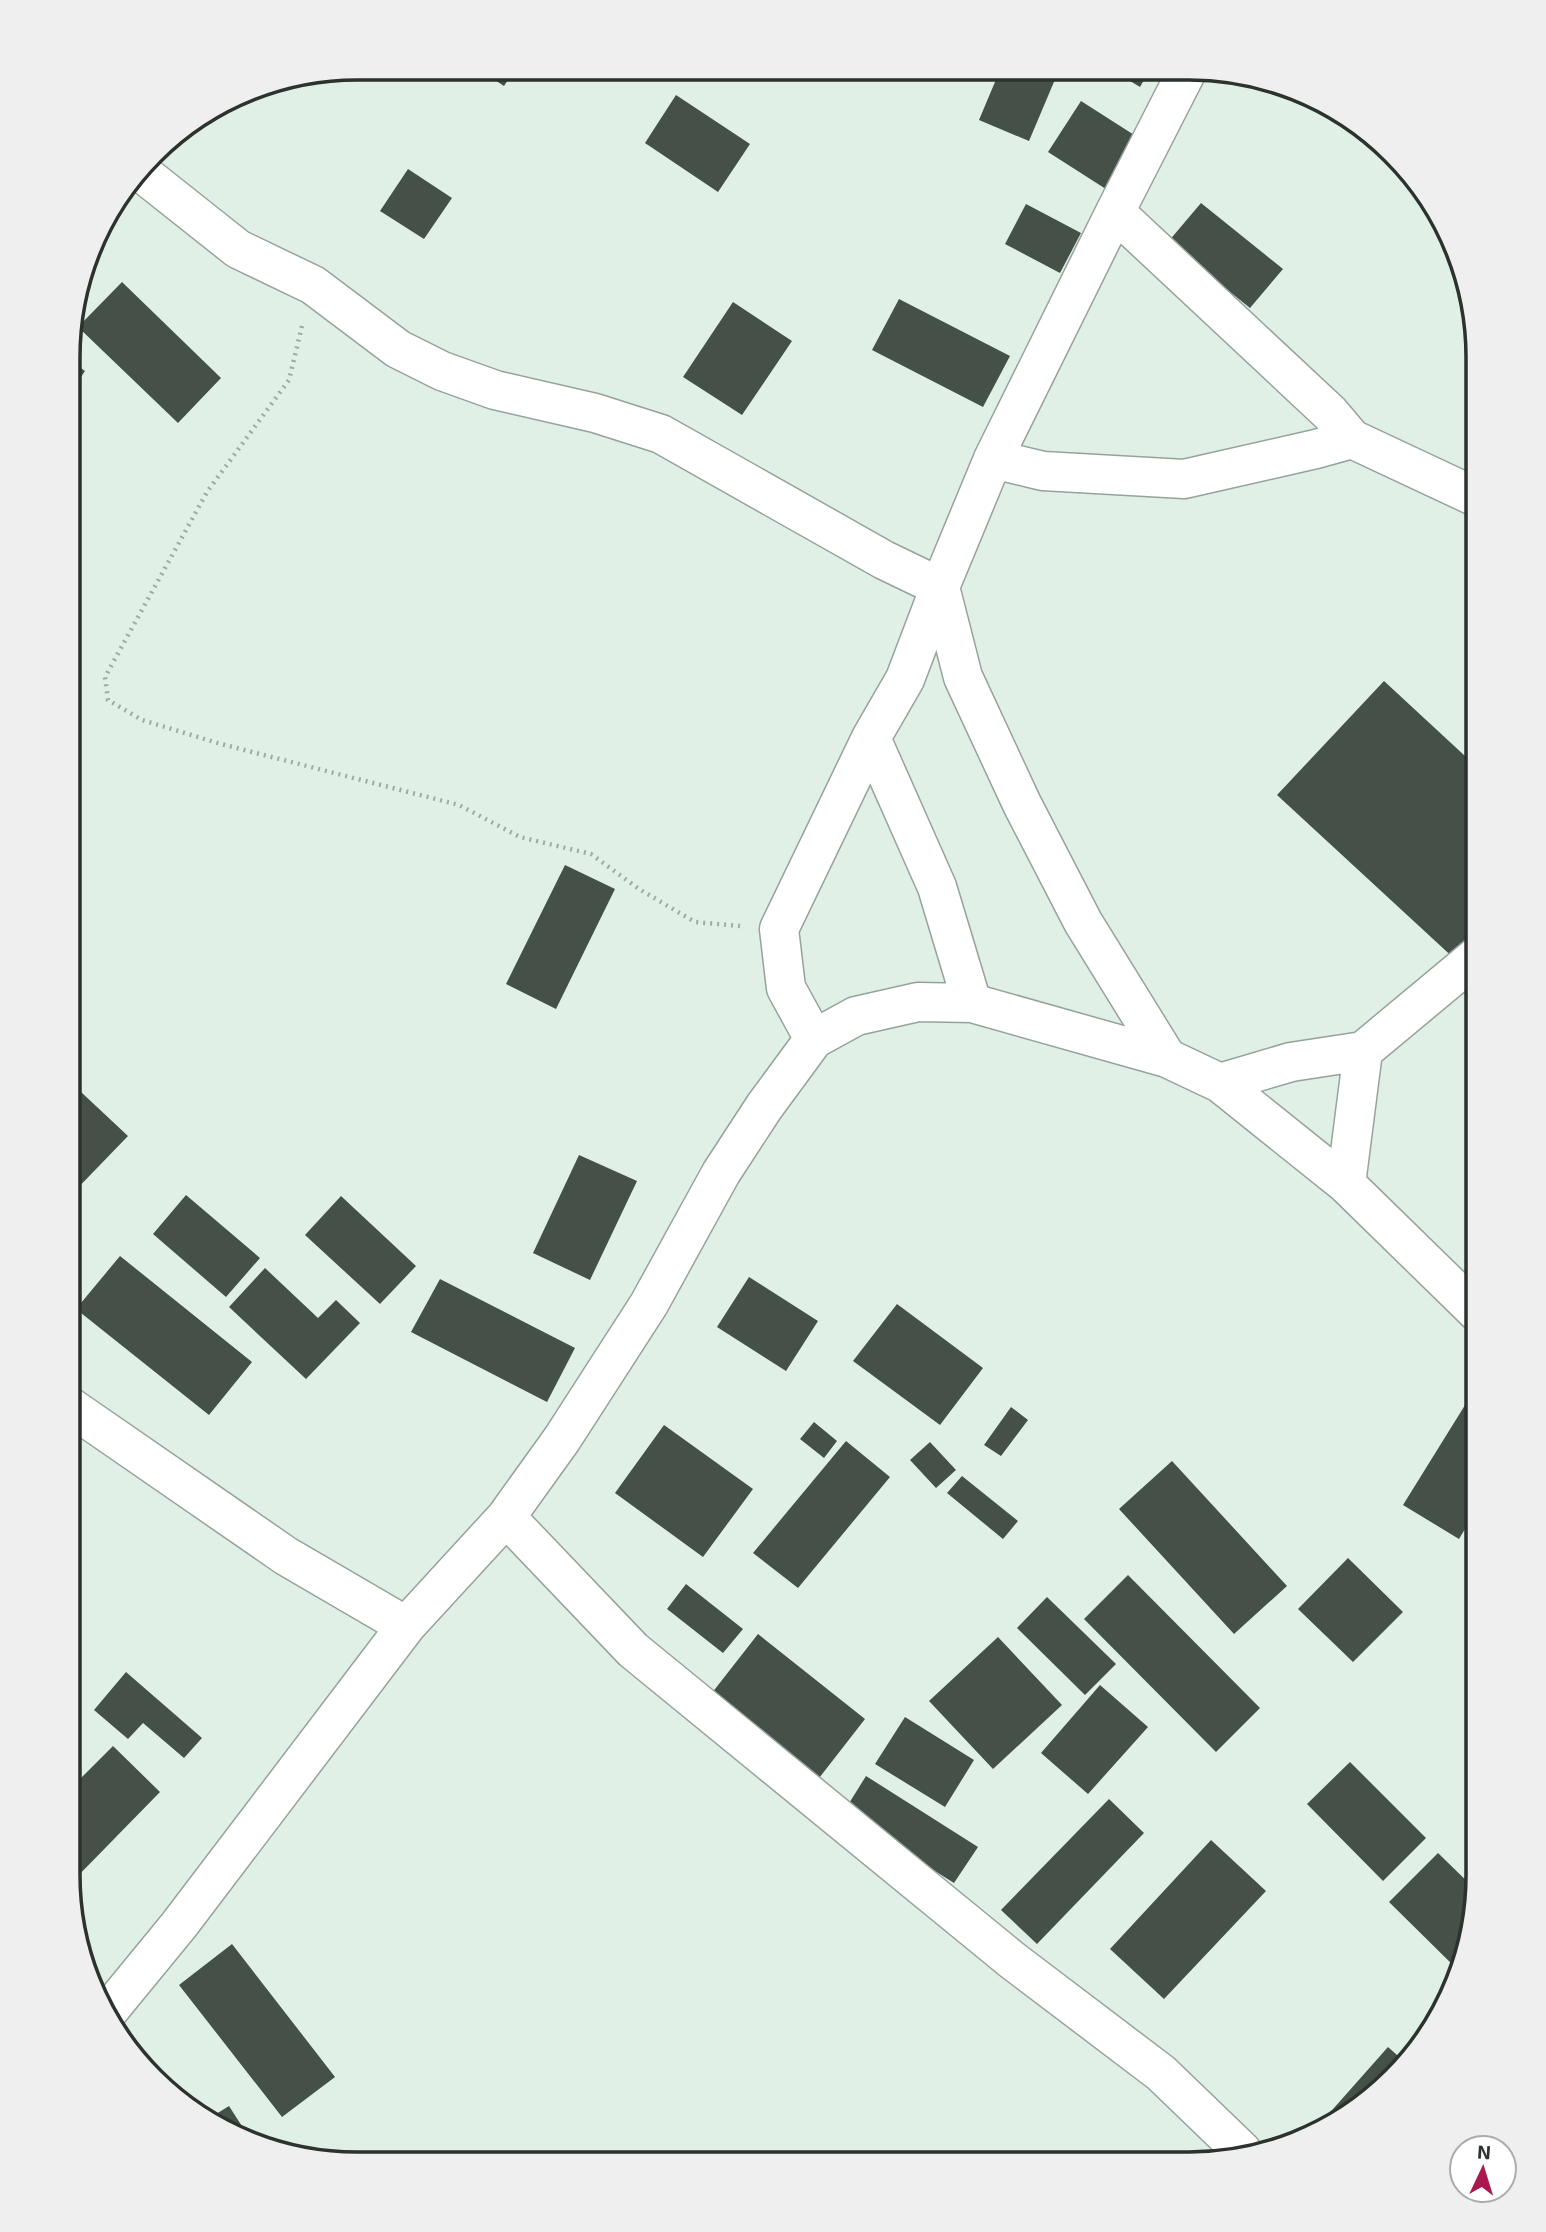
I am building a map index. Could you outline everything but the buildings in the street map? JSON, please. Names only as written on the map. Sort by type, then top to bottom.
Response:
[{"type":"street","points":[[814,1039],[786,988],[779,929],[871,738],[905,679],[993,459],[1182,80]]},
{"type":"street","points":[[148,177],[238,249],[313,285],[398,349],[442,371],[495,390],[595,413],[661,434],[884,560],[940,587],[963,677],[1021,804],[1083,922],[1167,1058]]},
{"type":"street","points":[[1115,212],[1330,413],[1352,439],[1466,492]]},
{"type":"street","points":[[993,459],[1043,471],[1184,479],[1352,439]]},
{"type":"street","points":[[871,738],[937,887],[972,1003]]},
{"type":"street","points":[[1220,1083],[1291,1062],[1363,1051],[1466,967]]},
{"type":"street","points":[[113,2005],[179,1925],[406,1626],[506,1517],[569,1428],[649,1304],[721,1173],[764,1107],[814,1039],[856,1016],[918,1002],[972,1003],[1167,1058],[1220,1083],[1346,1184],[1466,1301]]},
{"type":"street","points":[[1346,1184],[1363,1051]]},
{"type":"street","points":[[80,1414],[286,1556],[406,1626]]},
{"type":"street","points":[[506,1517],[633,1650],[1012,1960],[1161,2073],[1238,2147]]},
{"type":"path","points":[[313,285],[289,380],[207,492],[105,677],[108,700],[142,720],[221,744],[458,805],[520,838],[591,854],[639,888],[695,922],[779,929]]}]
